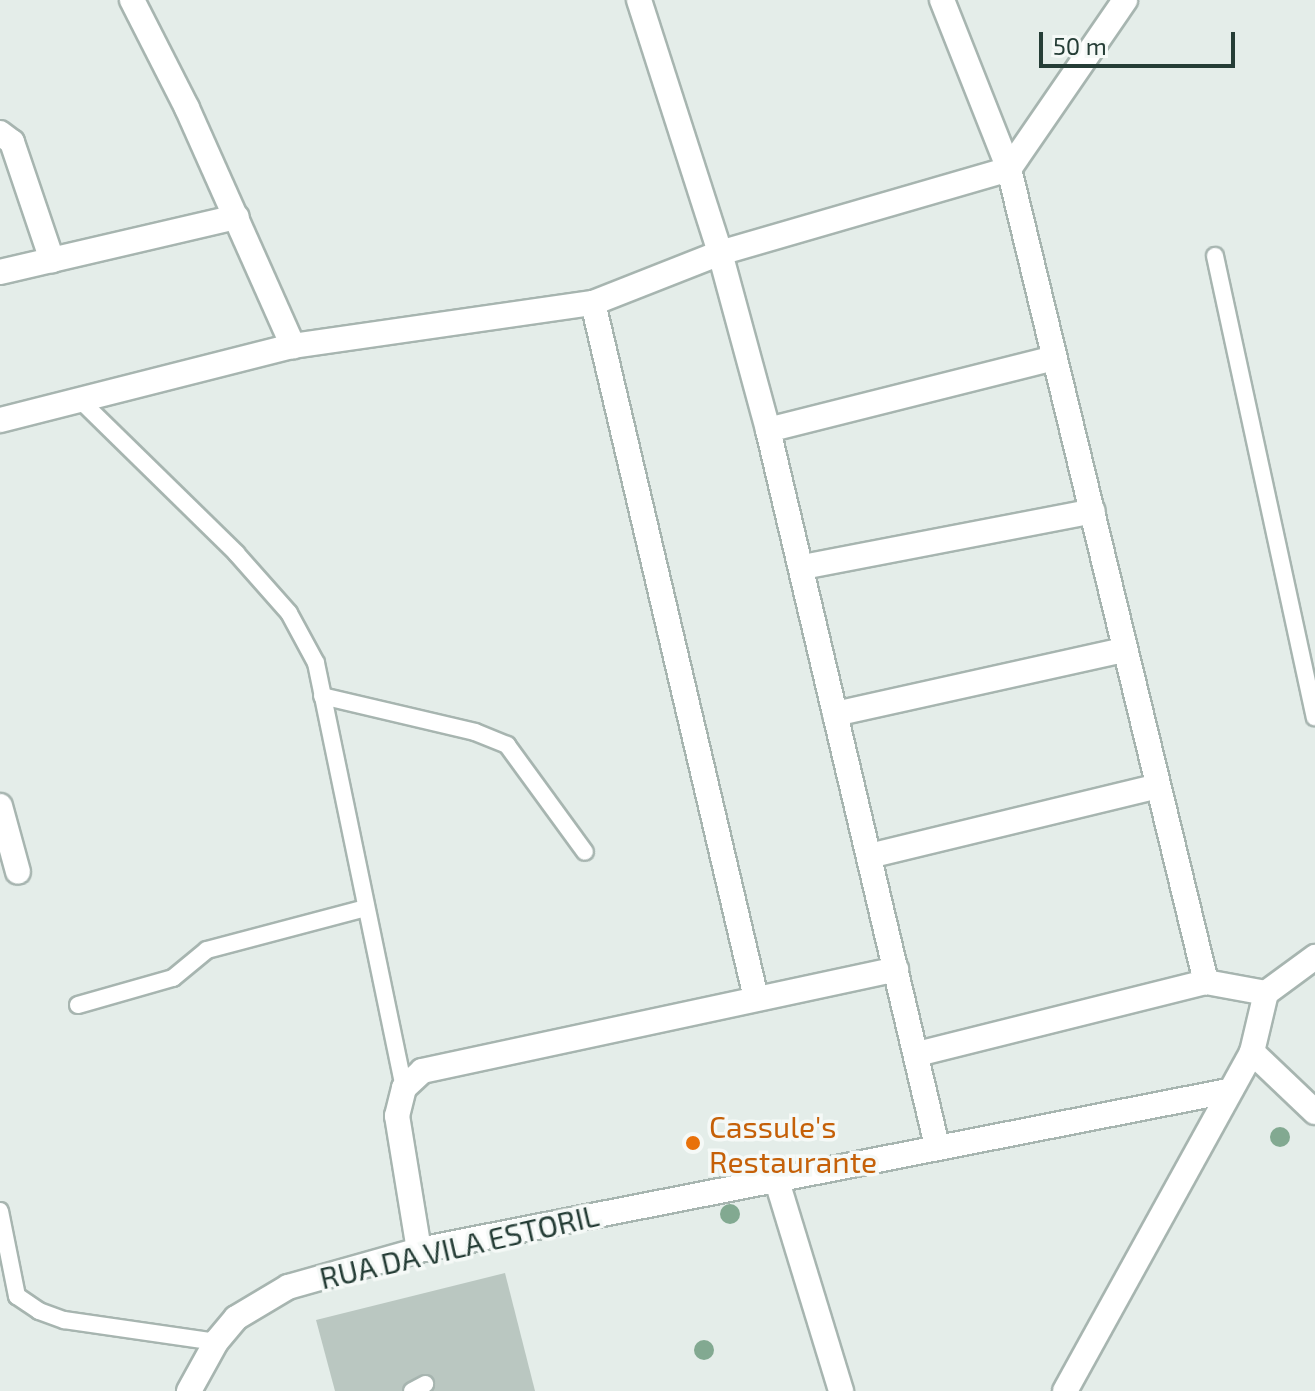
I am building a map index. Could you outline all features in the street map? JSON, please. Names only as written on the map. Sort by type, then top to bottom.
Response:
[{"type":"street","points":[[132,0],[237,217],[293,346]]},
{"type":"street","points":[[639,0],[720,253],[768,430],[803,567],[937,1146]]},
{"type":"street","points":[[942,0],[1009,169],[1093,511],[1123,650],[1206,982]]},
{"type":"street","points":[[0,420],[293,346],[593,303],[720,253],[1009,169],[1125,0]]},
{"type":"street","points":[[0,133],[12,142],[52,260]]},
{"type":"street","points":[[0,272],[237,217]]},
{"type":"street","points":[[593,303],[756,998]]},
{"type":"street","points":[[768,430],[1054,358]]},
{"type":"street","points":[[803,567],[1093,511]]},
{"type":"street","points":[[835,714],[1123,650]]},
{"type":"street","points":[[869,856],[1158,786]]},
{"type":"street","points":[[0,806],[18,872]]},
{"type":"street","points":[[1065,1391],[1252,1052],[1266,993],[1315,957]]},
{"type":"street","points":[[419,1250],[397,1116],[404,1088],[422,1071],[896,969]]},
{"type":"street","points":[[917,1054],[1206,982],[1266,993]]},
{"type":"street","points":[[1252,1052],[1315,1112]]},
{"type":"street","name":"RUA DA VILA ESTORIL","points":[[189,1391],[216,1342],[236,1318],[288,1287],[419,1250],[1228,1091]]},
{"type":"street","points":[[776,1178],[841,1391]]},
{"type":"lane","points":[[1215,256],[1315,717]]},
{"type":"lane","points":[[80,400],[236,553],[289,613],[316,663],[404,1088]]},
{"type":"lane","points":[[322,696],[475,732],[507,745],[585,852]]},
{"type":"lane","points":[[78,1005],[173,978],[207,950],[366,908]]},
{"type":"lane","points":[[0,1211],[17,1296],[39,1311],[64,1320],[216,1342]]},
{"type":"building","points":[[505,1273],[535,1391],[335,1391],[316,1320]]},
{"type":"place","name":"Cassule's Restaurante","points":[[693,1143]]}]
